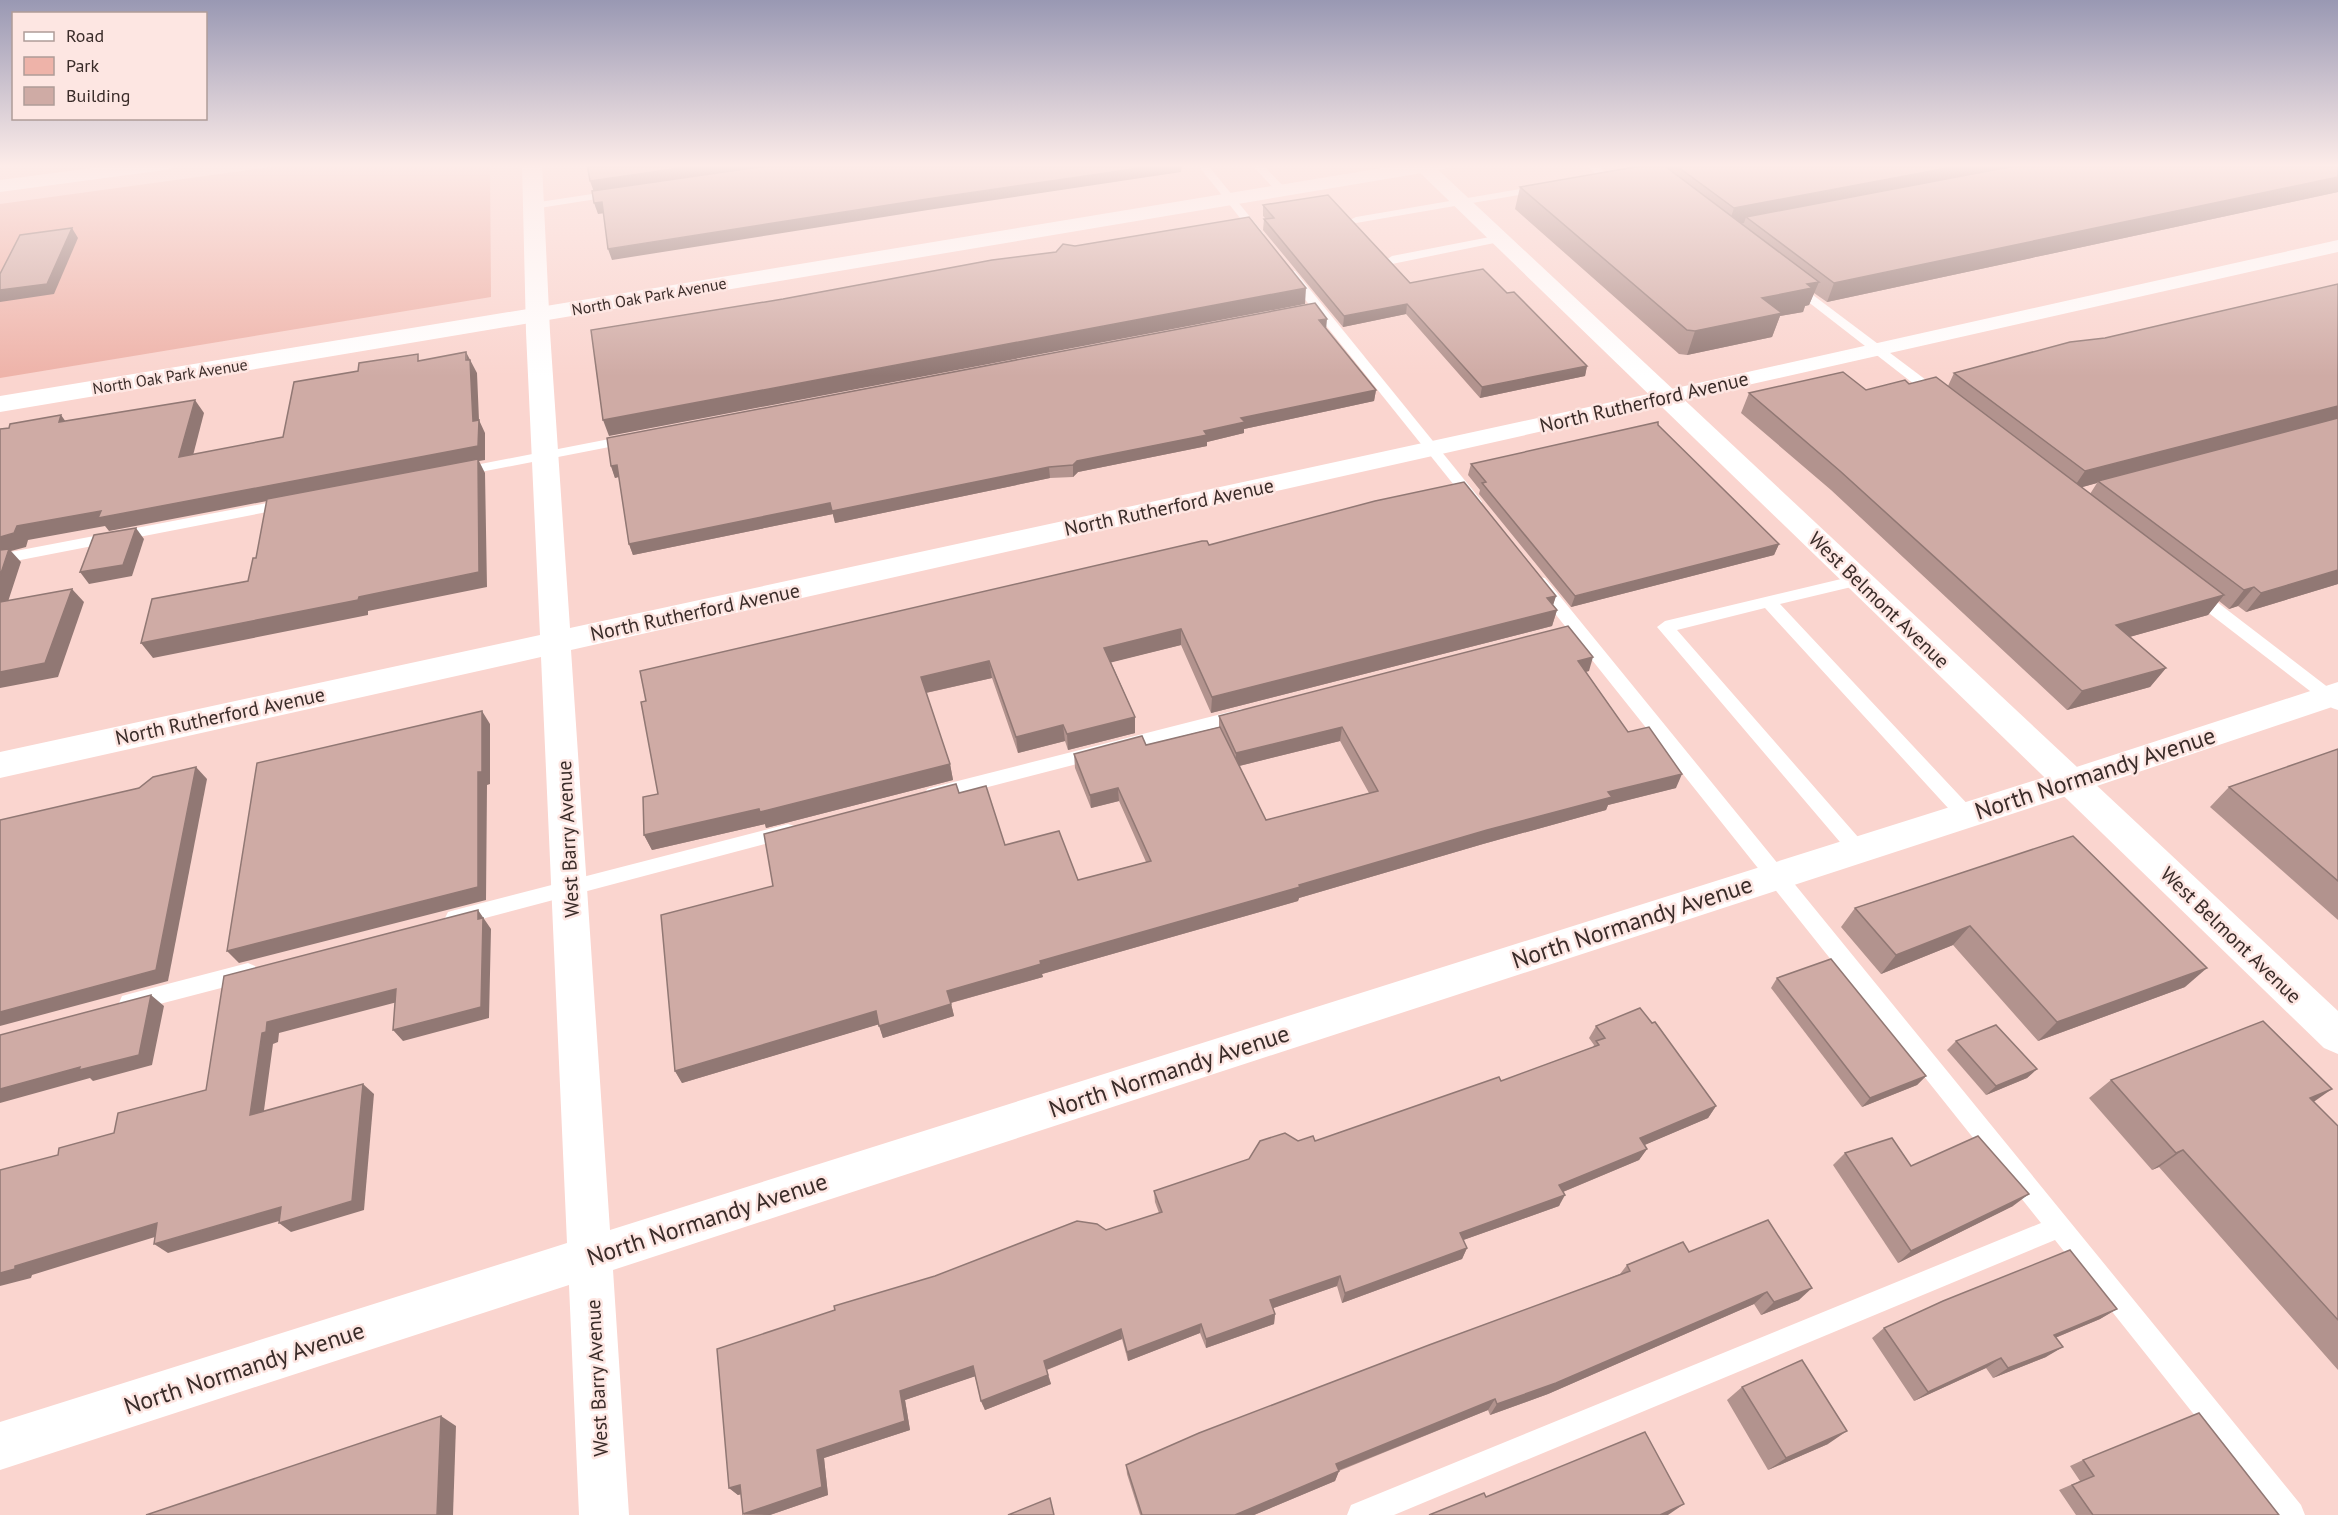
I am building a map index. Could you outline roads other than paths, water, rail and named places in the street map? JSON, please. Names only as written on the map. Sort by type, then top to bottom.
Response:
[{"type":"street","name":"West Barry Avenue","points":[[534,235],[604,1515]]},
{"type":"street","name":"North Oak Park Avenue","points":[[0,404],[1017,235]]},
{"type":"street","name":"West Belmont Avenue","points":[[1495,235],[2338,1036]]},
{"type":"street","name":"North Rutherford Avenue","points":[[0,765],[1667,398],[2338,246]]},
{"type":"street","name":"North Normandy Avenue","points":[[0,1446],[2335,698]]},
{"type":"lane","points":[[1259,235],[1278,258],[1312,309],[1432,449],[1490,521]]},
{"type":"lane","points":[[1392,260],[1500,239]]},
{"type":"lane","points":[[1779,273],[1951,406]]},
{"type":"lane","points":[[441,475],[640,437]]},
{"type":"lane","points":[[0,559],[302,502]]},
{"type":"lane","points":[[1526,566],[2291,1515]]},
{"type":"lane","points":[[1858,580],[1665,627],[1858,850]]},
{"type":"lane","points":[[2181,583],[2335,698]]},
{"type":"lane","points":[[1769,602],[1966,815]]},
{"type":"lane","points":[[1553,634],[1576,628]]},
{"type":"lane","points":[[917,798],[1264,709]]},
{"type":"lane","points":[[434,923],[802,828]]},
{"type":"lane","points":[[114,1007],[262,968]]},
{"type":"lane","points":[[1361,1515],[2059,1227]]}]
